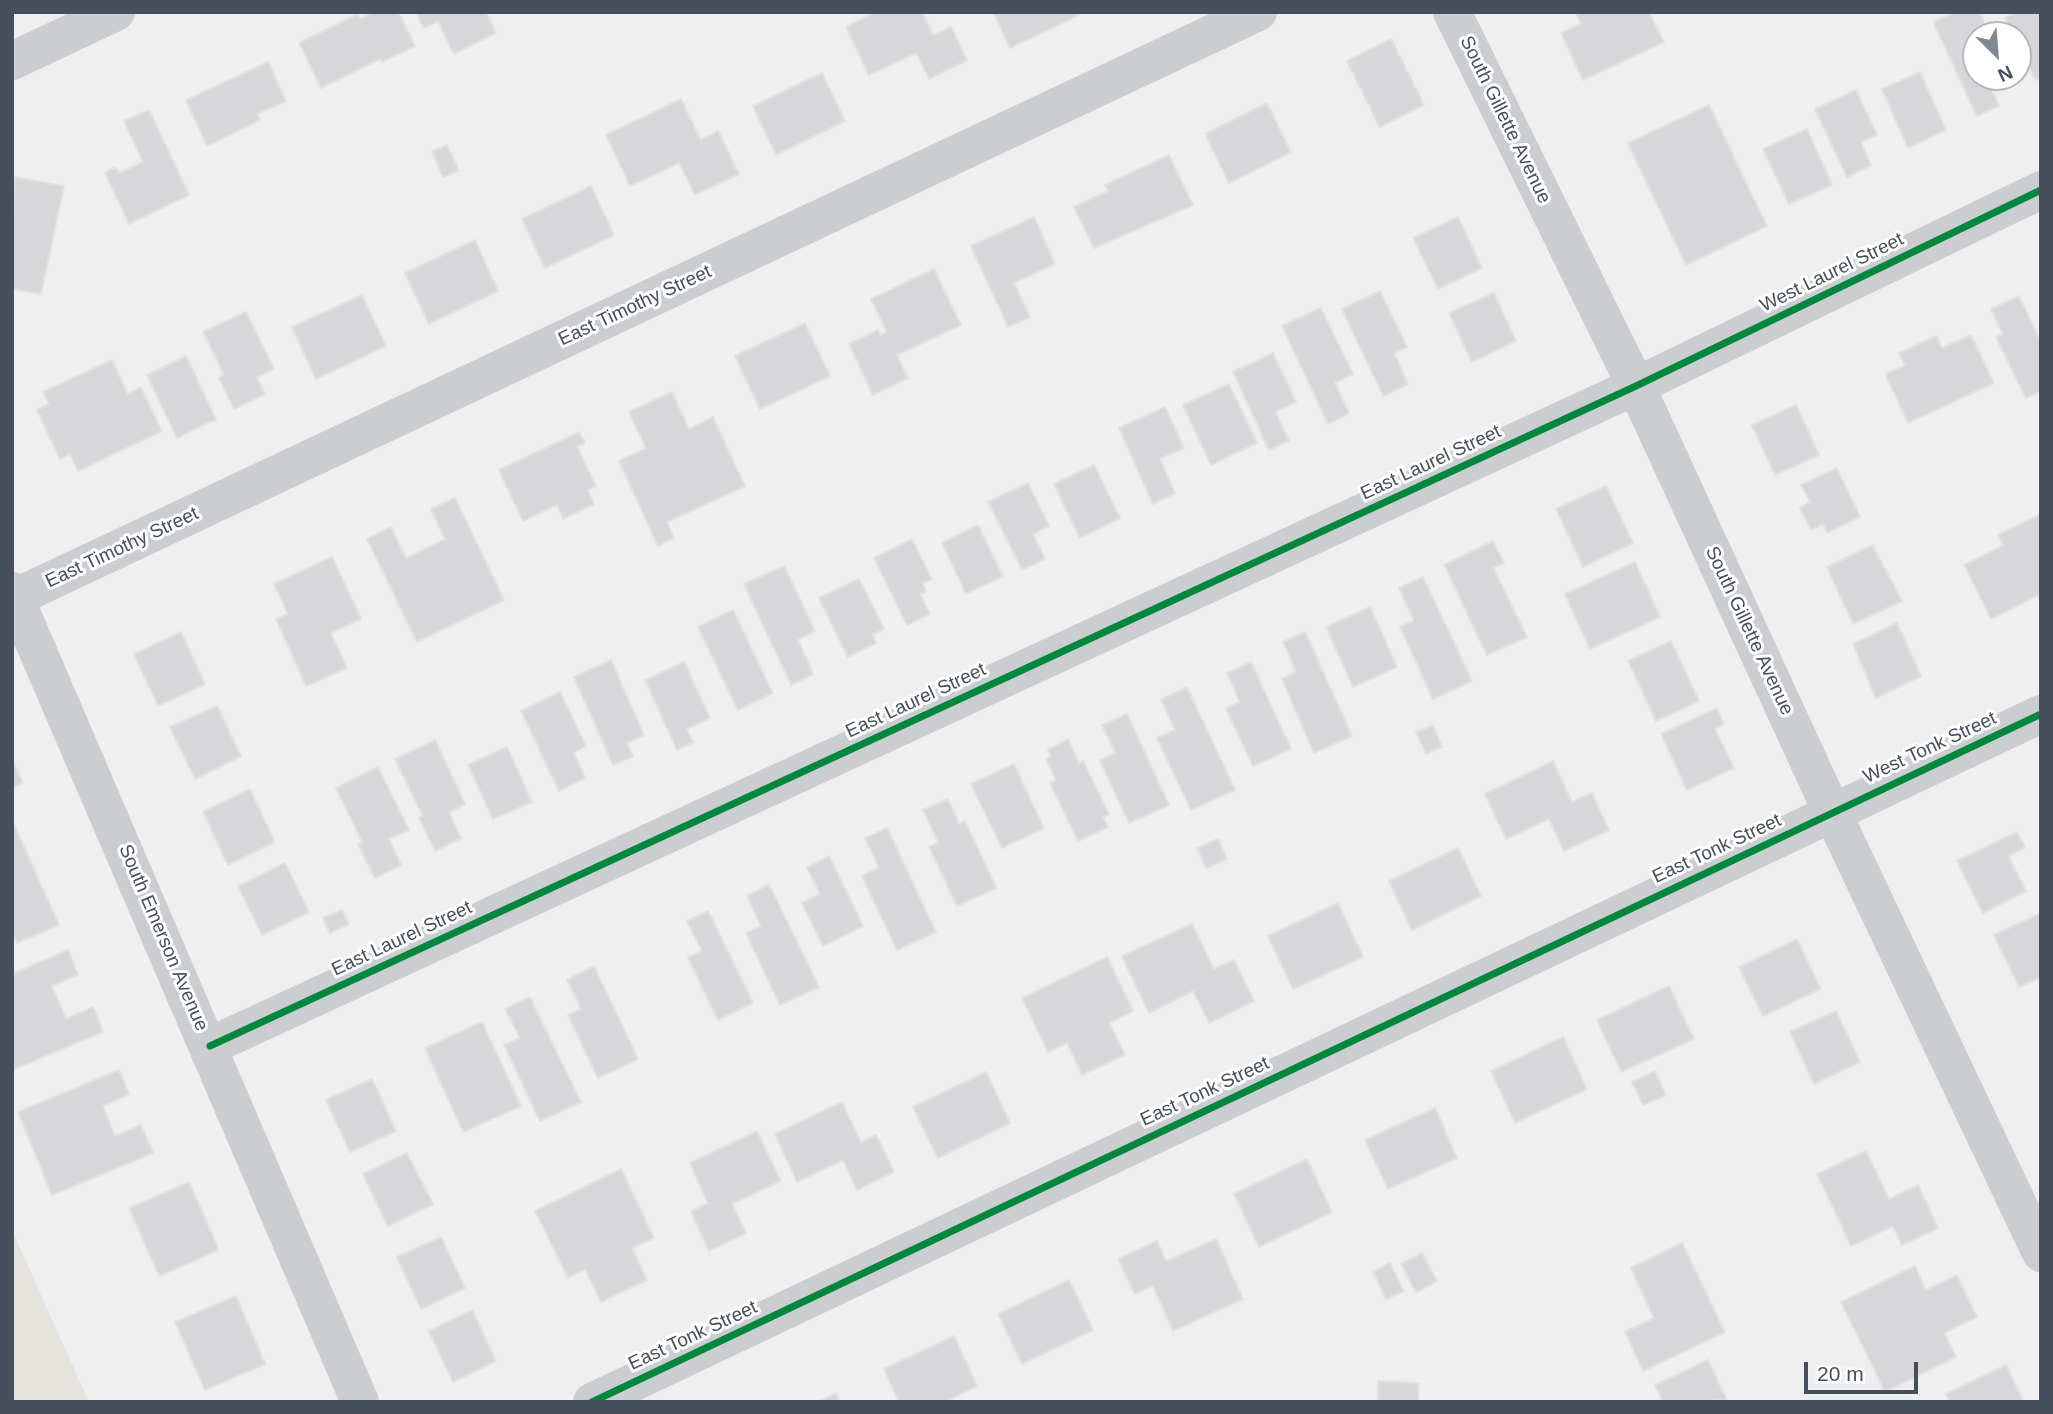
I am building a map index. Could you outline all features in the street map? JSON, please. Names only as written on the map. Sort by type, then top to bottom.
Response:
[{"type":"street","points":[[12,61],[116,12]]},
{"type":"street","name":"East Timothy Street","points":[[13,596],[1258,12]]},
{"type":"street","name":"South Gillette Avenue","points":[[1452,12],[1636,386],[1832,812],[2041,1253]]},
{"type":"street","name":"West Laurel Street","points":[[1636,386],[2041,190]]},
{"type":"street","name":"East Laurel Street","points":[[210,1046],[1636,386]]},
{"type":"street","name":"South Emerson Avenue","points":[[13,596],[210,1046],[360,1402]]},
{"type":"street","name":"West Tonk Street","points":[[1832,812],[2041,713]]},
{"type":"street","name":"East Tonk Street","points":[[592,1402],[1832,812]]},
{"type":"shaded area","points":[[12,1230],[89,1402],[12,1402]]},
{"type":"building","points":[[373,12],[398,12],[415,46],[382,62],[380,59],[321,88],[299,43],[358,14],[360,19]]},
{"type":"building","points":[[416,12],[486,12],[496,33],[454,54],[438,21],[423,28]]},
{"type":"building","points":[[876,12],[922,12],[933,35],[951,27],[967,60],[929,79],[916,53],[869,75],[846,27]]},
{"type":"building","points":[[993,12],[1078,12],[1079,15],[1010,48]]},
{"type":"building","points":[[1575,12],[1649,12],[1664,42],[1583,80],[1561,33],[1581,24]]},
{"type":"building","points":[[1955,12],[1979,12],[1983,21],[1962,21],[1962,84],[1933,22]]},
{"type":"building","points":[[2017,12],[2041,12],[2041,77],[2035,80],[2032,74],[2032,21],[2006,21],[2005,18]]},
{"type":"building","points":[[1391,39],[1424,105],[1380,127],[1347,61]]},
{"type":"building","points":[[268,62],[286,101],[257,114],[260,120],[207,146],[186,100]]},
{"type":"building","points":[[1920,72],[1946,130],[1908,148],[1882,89]]},
{"type":"building","points":[[822,73],[845,121],[776,155],[753,106]]},
{"type":"building","points":[[1856,90],[1877,135],[1861,142],[1871,165],[1847,177],[1815,109]]},
{"type":"building","points":[[1965,91],[1992,91],[1999,106],[1977,116]]},
{"type":"building","points":[[681,99],[701,140],[718,131],[739,174],[695,195],[679,163],[630,186],[606,135]]},
{"type":"building","points":[[1267,103],[1291,152],[1229,183],[1205,134]]},
{"type":"building","points":[[1709,105],[1767,226],[1686,265],[1628,143]]},
{"type":"building","points":[[149,110],[189,195],[129,224],[105,173],[115,167],[119,173],[143,162],[124,121]]},
{"type":"building","points":[[1807,129],[1832,185],[1789,204],[1763,149]]},
{"type":"building","points":[[447,145],[459,171],[443,177],[432,151]]},
{"type":"building","points":[[1169,155],[1193,205],[1094,248],[1074,207],[1108,191],[1105,185]]},
{"type":"building","points":[[14,177],[64,186],[41,294],[12,289]]},
{"type":"building","points":[[591,186],[614,235],[545,268],[522,219]]},
{"type":"building","points":[[1034,217],[1055,264],[1014,283],[1030,317],[1008,327],[971,246]]},
{"type":"building","points":[[1458,217],[1482,268],[1438,289],[1413,238]]},
{"type":"building","points":[[475,240],[498,291],[429,324],[405,273]]},
{"type":"building","points":[[934,269],[961,325],[897,355],[908,378],[873,395],[849,344],[878,330],[881,335],[887,333],[871,299]]},
{"type":"building","points":[[1380,291],[1407,347],[1394,353],[1408,384],[1383,396],[1342,309]]},
{"type":"building","points":[[1494,293],[1516,341],[1472,362],[1449,313]]},
{"type":"building","points":[[362,295],[386,346],[316,379],[292,327]]},
{"type":"building","points":[[2019,296],[2041,342],[2041,391],[2026,398],[1996,337],[2003,334],[1991,309]]},
{"type":"building","points":[[1321,308],[1353,374],[1335,383],[1349,413],[1328,424],[1282,326]]},
{"type":"building","points":[[246,312],[274,369],[257,377],[265,394],[234,409],[219,378],[224,375],[203,332]]},
{"type":"building","points":[[805,323],[830,376],[760,409],[735,356]]},
{"type":"building","points":[[1971,335],[1994,383],[1908,423],[1885,374],[1905,365],[1899,353],[1936,336],[1942,348]]},
{"type":"building","points":[[1273,353],[1296,402],[1275,412],[1289,441],[1269,450],[1233,372]]},
{"type":"building","points":[[186,356],[216,419],[177,438],[147,375]]},
{"type":"building","points":[[112,360],[128,394],[141,387],[162,431],[78,471],[70,454],[60,459],[37,410],[49,404],[43,392]]},
{"type":"building","points":[[1229,384],[1257,443],[1211,465],[1183,405]]},
{"type":"building","points":[[672,392],[689,429],[713,417],[745,486],[667,522],[674,538],[658,546],[619,461],[646,448],[629,412]]},
{"type":"building","points":[[1796,405],[1819,455],[1775,475],[1752,425]]},
{"type":"building","points":[[1165,407],[1184,448],[1160,459],[1175,493],[1153,504],[1119,428]]},
{"type":"building","points":[[579,432],[585,443],[577,447],[596,486],[588,490],[594,504],[563,519],[557,505],[523,521],[499,470]]},
{"type":"building","points":[[1094,465],[1120,518],[1080,538],[1054,484]]},
{"type":"building","points":[[1837,468],[1860,517],[1827,533],[1823,524],[1811,530],[1800,508],[1810,502],[1801,485]]},
{"type":"building","points":[[1028,483],[1049,526],[1033,534],[1045,559],[1022,570],[988,502]]},
{"type":"building","points":[[1606,486],[1633,543],[1583,567],[1556,509]]},
{"type":"building","points":[[455,498],[504,600],[417,642],[367,539],[391,527],[406,558],[445,539],[431,509]]},
{"type":"building","points":[[2041,514],[2041,600],[2038,595],[1991,619],[1964,565],[2004,545],[1998,535]]},
{"type":"building","points":[[978,525],[1003,576],[966,594],[942,543]]},
{"type":"building","points":[[912,539],[932,579],[923,583],[926,591],[920,594],[930,614],[907,625],[874,558]]},
{"type":"building","points":[[1493,541],[1504,563],[1493,568],[1527,637],[1487,655],[1444,565]]},
{"type":"building","points":[[1872,545],[1902,601],[1853,624],[1827,567]]},
{"type":"building","points":[[332,557],[361,619],[331,633],[347,668],[306,686],[276,619],[288,614],[274,584]]},
{"type":"building","points":[[1635,562],[1660,617],[1590,649],[1565,594]]},
{"type":"building","points":[[784,566],[815,631],[798,640],[813,674],[791,685],[744,584]]},
{"type":"building","points":[[1423,577],[1472,681],[1433,699],[1400,627],[1414,621],[1399,588]]},
{"type":"building","points":[[859,579],[884,629],[873,635],[876,643],[848,657],[819,598]]},
{"type":"building","points":[[1370,607],[1397,667],[1353,687],[1326,627]]},
{"type":"building","points":[[733,610],[773,693],[738,710],[698,627]]},
{"type":"building","points":[[1897,623],[1921,676],[1876,698],[1853,644]]},
{"type":"building","points":[[181,632],[205,684],[158,706],[134,654]]},
{"type":"building","points":[[1305,632],[1352,736],[1314,753],[1282,679],[1296,672],[1283,642]]},
{"type":"building","points":[[1671,641],[1699,701],[1656,721],[1628,661]]},
{"type":"building","points":[[611,660],[644,735],[627,743],[633,756],[613,765],[574,677]]},
{"type":"building","points":[[684,662],[710,718],[687,729],[693,742],[677,750],[645,680]]},
{"type":"building","points":[[1251,662],[1291,749],[1253,766],[1226,708],[1240,702],[1227,673]]},
{"type":"building","points":[[1187,687],[1235,790],[1191,810],[1157,738],[1175,730],[1161,700]]},
{"type":"building","points":[[560,692],[586,746],[574,753],[585,778],[559,791],[521,711]]},
{"type":"building","points":[[217,706],[241,756],[195,779],[170,727]]},
{"type":"building","points":[[1717,708],[1724,724],[1715,729],[1734,768],[1687,790],[1661,734]]},
{"type":"building","points":[[1127,714],[1169,805],[1129,823],[1100,760],[1116,753],[1102,725]]},
{"type":"building","points":[[1433,725],[1442,747],[1426,754],[1416,732]]},
{"type":"building","points":[[1068,739],[1079,763],[1083,761],[1109,814],[1103,817],[1108,827],[1078,841],[1050,783],[1056,780],[1046,759],[1051,757],[1048,750]]},
{"type":"building","points":[[435,740],[465,804],[449,812],[461,838],[435,851],[419,818],[423,816],[395,759]]},
{"type":"building","points":[[507,747],[532,802],[493,819],[468,765]]},
{"type":"building","points":[[12,760],[23,783],[12,788]]},
{"type":"building","points":[[1553,761],[1572,802],[1592,793],[1609,830],[1564,851],[1549,819],[1506,839],[1485,794]]},
{"type":"building","points":[[1014,764],[1044,828],[1002,848],[971,784]]},
{"type":"building","points":[[378,767],[409,830],[389,839],[401,865],[375,878],[358,844],[362,842],[336,788]]},
{"type":"building","points":[[250,789],[275,842],[228,865],[203,812]]},
{"type":"building","points":[[948,799],[959,824],[965,821],[996,888],[957,906],[929,847],[938,842],[923,810]]},
{"type":"building","points":[[12,820],[59,925],[17,943],[12,932]]},
{"type":"building","points":[[887,828],[936,932],[897,950],[862,876],[879,868],[865,838]]},
{"type":"building","points":[[2017,832],[2025,847],[2008,856],[2026,891],[1983,913],[1957,861]]},
{"type":"building","points":[[1218,839],[1227,859],[1206,868],[1197,848]]},
{"type":"building","points":[[1458,848],[1481,896],[1412,930],[1389,881]]},
{"type":"building","points":[[829,856],[863,926],[823,946],[802,903],[820,894],[807,868]]},
{"type":"building","points":[[285,863],[309,912],[262,935],[238,886]]},
{"type":"building","points":[[769,884],[819,987],[780,1005],[746,933],[761,926],[747,896]]},
{"type":"building","points":[[1338,903],[1363,957],[1293,989],[1268,936]]},
{"type":"building","points":[[342,910],[349,924],[330,933],[323,918]]},
{"type":"building","points":[[708,911],[753,1003],[718,1020],[688,958],[702,951],[687,921]]},
{"type":"building","points":[[2041,913],[2041,977],[2019,987],[1994,935]]},
{"type":"building","points":[[1192,924],[1214,969],[1234,960],[1254,1001],[1209,1023],[1193,991],[1149,1013],[1122,956]]},
{"type":"building","points":[[1797,939],[1821,989],[1763,1016],[1739,967]]},
{"type":"building","points":[[68,950],[78,975],[52,986],[66,1019],[93,1007],[103,1032],[12,1070],[12,974]]},
{"type":"building","points":[[1107,957],[1133,1011],[1109,1023],[1125,1055],[1082,1075],[1067,1043],[1048,1052],[1022,998]]},
{"type":"building","points":[[594,966],[638,1059],[598,1078],[568,1015],[581,1009],[567,980]]},
{"type":"building","points":[[1669,986],[1694,1039],[1621,1072],[1597,1020]]},
{"type":"building","points":[[530,997],[581,1102],[540,1121],[504,1045],[520,1038],[505,1009]]},
{"type":"building","points":[[1836,1011],[1860,1062],[1814,1084],[1790,1032]]},
{"type":"building","points":[[482,1022],[521,1106],[463,1132],[425,1048]]},
{"type":"building","points":[[1563,1037],[1587,1089],[1515,1123],[1491,1071]]},
{"type":"building","points":[[119,1070],[129,1094],[103,1106],[115,1136],[141,1125],[153,1153],[52,1195],[18,1112]]},
{"type":"building","points":[[1655,1071],[1666,1095],[1643,1105],[1632,1082]]},
{"type":"building","points":[[986,1072],[1010,1123],[938,1158],[913,1107]]},
{"type":"building","points":[[372,1079],[396,1131],[350,1152],[326,1100]]},
{"type":"building","points":[[842,1102],[861,1142],[876,1135],[894,1172],[857,1190],[843,1160],[797,1182],[775,1134]]},
{"type":"building","points":[[1435,1108],[1457,1158],[1388,1189],[1365,1140]]},
{"type":"building","points":[[757,1131],[781,1181],[732,1204],[746,1233],[709,1251],[691,1212],[708,1203],[690,1163]]},
{"type":"building","points":[[1866,1151],[1889,1199],[1918,1185],[1938,1228],[1902,1245],[1893,1226],[1851,1246],[1817,1174]]},
{"type":"building","points":[[407,1153],[433,1204],[388,1226],[363,1174]]},
{"type":"building","points":[[1307,1159],[1332,1212],[1259,1247],[1234,1194]]},
{"type":"building","points":[[621,1169],[654,1238],[632,1248],[647,1280],[601,1302],[585,1269],[568,1278],[535,1211]]},
{"type":"building","points":[[189,1182],[219,1250],[159,1276],[129,1208]]},
{"type":"building","points":[[441,1237],[465,1288],[421,1309],[397,1257]]},
{"type":"building","points":[[1216,1239],[1243,1299],[1173,1331],[1153,1286],[1135,1294],[1118,1259],[1157,1241],[1166,1261]]},
{"type":"building","points":[[1682,1243],[1725,1332],[1643,1371],[1625,1332],[1654,1318],[1631,1268]]},
{"type":"building","points":[[1422,1253],[1437,1281],[1416,1293],[1401,1264]]},
{"type":"building","points":[[1390,1263],[1404,1291],[1386,1299],[1373,1272]]},
{"type":"building","points":[[1915,1266],[1926,1290],[1957,1275],[1977,1317],[1944,1333],[1956,1357],[1885,1392],[1841,1302]]},
{"type":"building","points":[[1069,1280],[1093,1330],[1022,1364],[998,1314]]},
{"type":"building","points":[[236,1296],[265,1364],[205,1390],[175,1322]]},
{"type":"building","points":[[472,1310],[496,1361],[453,1382],[429,1331]]},
{"type":"building","points":[[954,1336],[977,1386],[945,1402],[899,1402],[884,1369]]},
{"type":"building","points":[[1708,1360],[1727,1400],[1663,1402],[1655,1385]]},
{"type":"building","points":[[2006,1365],[2024,1402],[1950,1402],[1946,1394]]},
{"type":"building","points":[[1378,1381],[1419,1383],[1418,1402],[1378,1402]]},
{"type":"building","points":[[836,1393],[840,1402],[818,1402]]},
{"type":"cycle path","points":[[210,1046],[1636,386],[2041,190]]},
{"type":"cycle path","points":[[592,1402],[2041,714]]}]
